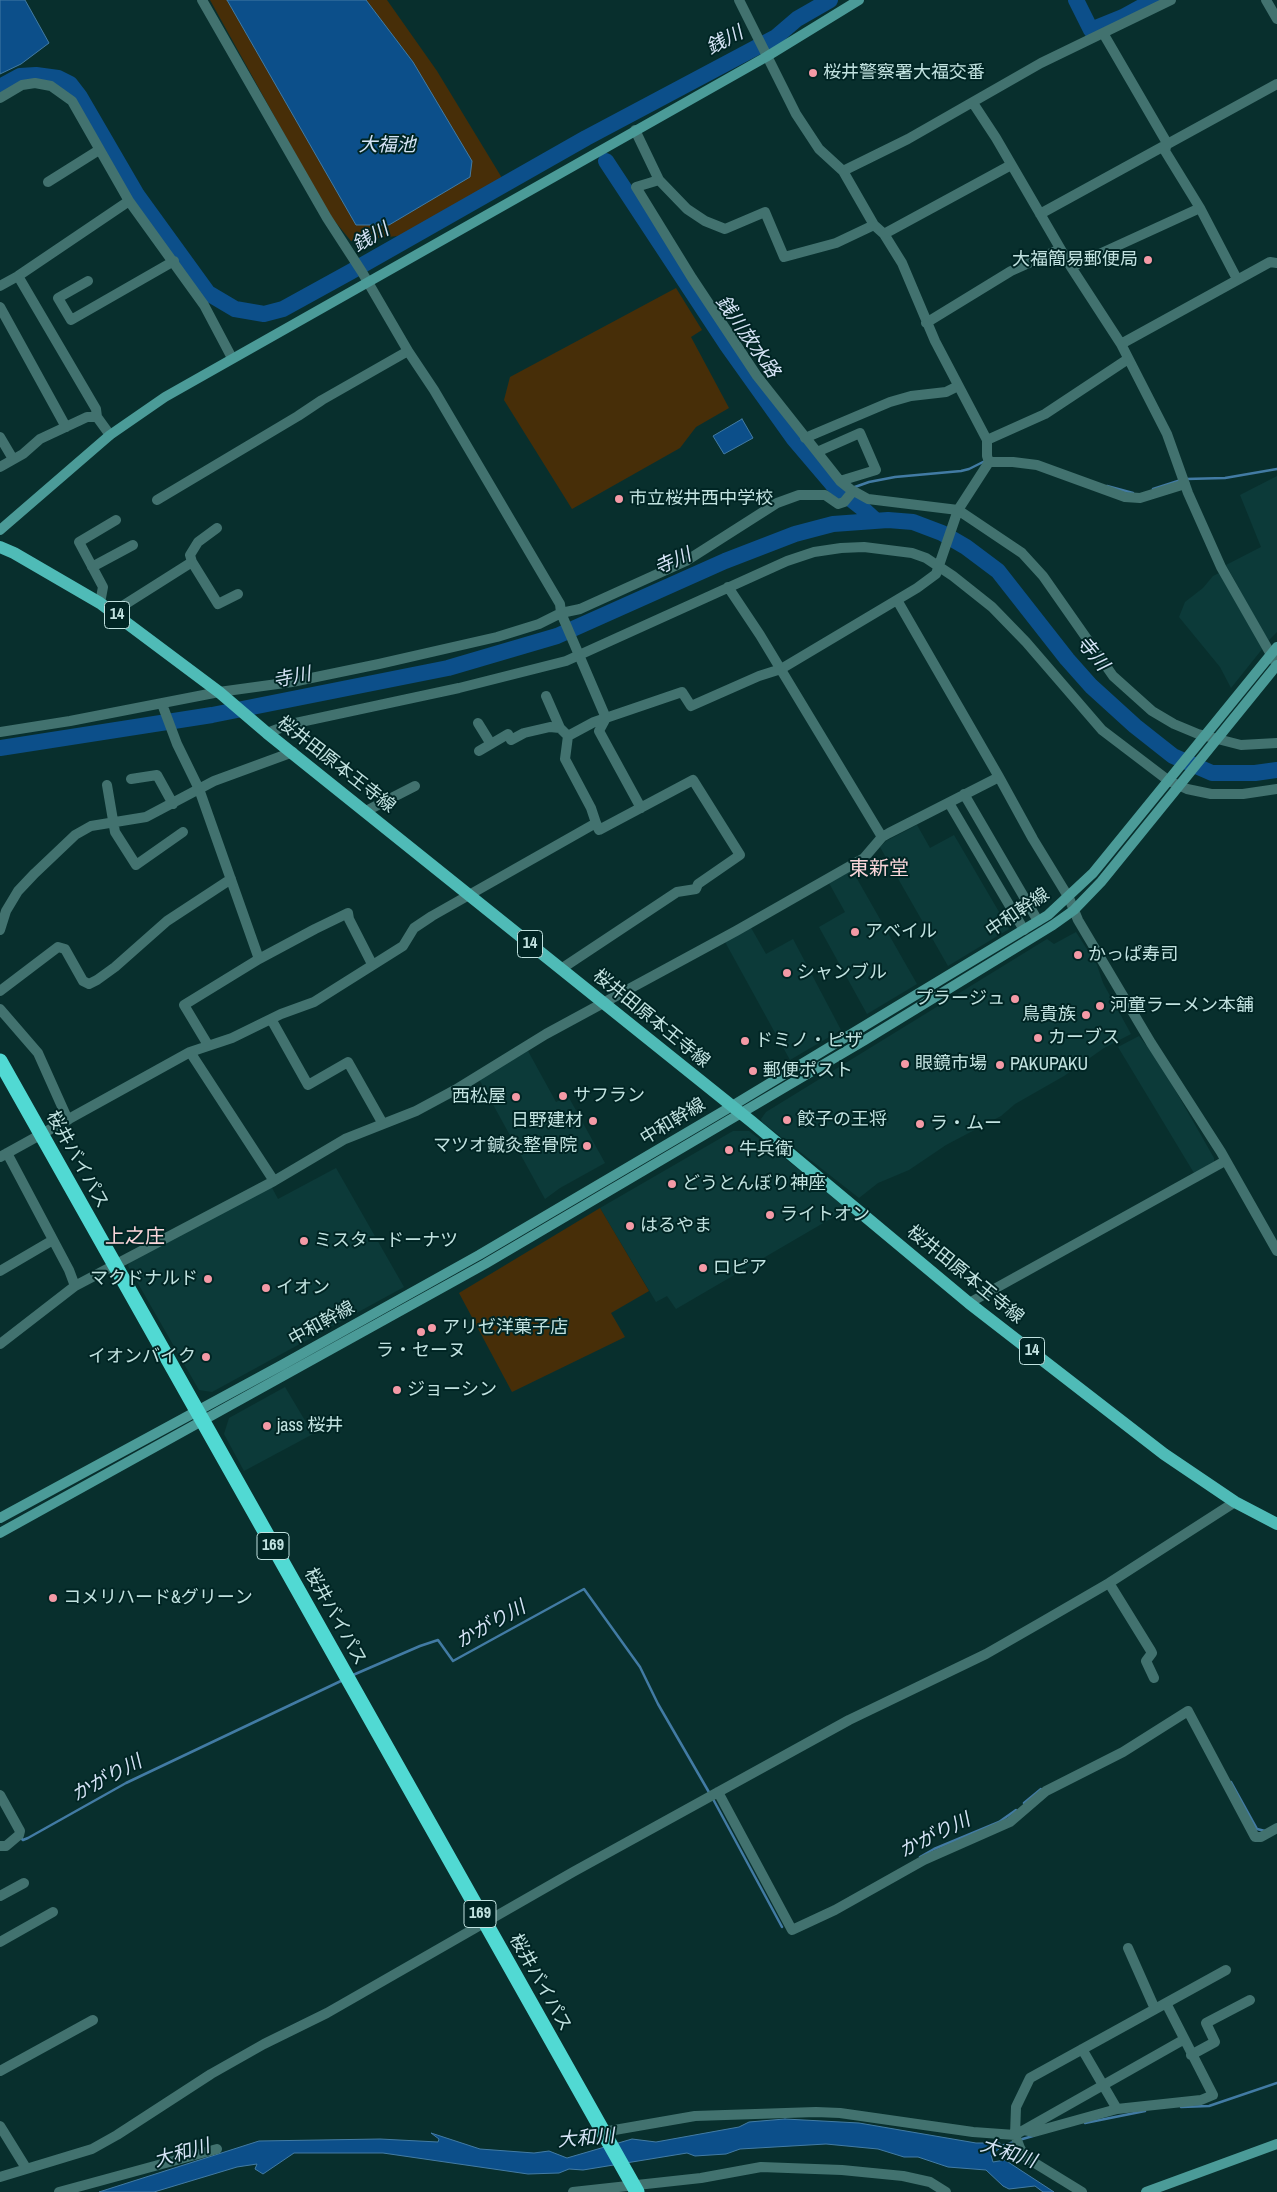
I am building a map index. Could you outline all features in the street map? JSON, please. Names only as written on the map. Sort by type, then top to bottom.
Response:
[{"type":"highway","name":"桜井バイパス","points":[[0,1060],[632,2184]]},
{"type":"main road","points":[[0,530],[110,435],[164,397],[365,277],[635,130],[762,49],[859,0]]},
{"type":"main road","name":"桜井田原本王寺線","points":[[0,547],[14,553],[100,603],[222,694],[264,730],[471,894],[737,1110],[969,1303],[1164,1454],[1235,1502],[1277,1524]]},
{"type":"main road","name":"中和幹線","points":[[737,1110],[1024,930],[1069,898],[1093,874],[1274,651]]},
{"type":"main road","name":"中和幹線","points":[[0,1533],[479,1255],[974,975],[1074,910],[1101,882],[1277,665]]},
{"type":"main road","name":"中和幹線","points":[[0,1518],[200,1416]]},
{"type":"main road","points":[[1146,2192],[1277,2144]]},
{"type":"street","points":[[202,0],[268,119],[408,351],[434,390],[560,604],[563,616],[606,718]]},
{"type":"street","points":[[568,736],[606,718],[682,692],[691,706],[759,676],[781,669],[931,578],[936,574],[957,512],[988,459],[987,440],[926,322],[923,310],[902,263],[884,234],[874,225],[843,171],[819,148],[796,114],[739,0]]},
{"type":"street","points":[[843,171],[973,103],[1041,63],[1171,0]]},
{"type":"street","points":[[1266,0],[1277,19]]},
{"type":"street","points":[[1103,33],[1167,143],[1165,151],[1200,208],[1238,279]]},
{"type":"street","points":[[0,98],[22,85],[35,83],[51,86],[72,101],[129,202],[174,261],[204,305],[232,358]]},
{"type":"street","points":[[1040,214],[1277,84]]},
{"type":"street","points":[[973,103],[1060,250],[1121,344],[1168,434],[1184,481],[1221,567],[1274,651],[1277,665]]},
{"type":"street","points":[[635,130],[659,180],[687,209],[705,221],[724,229],[765,212],[784,257],[836,243],[874,225]]},
{"type":"street","points":[[48,182],[99,150]]},
{"type":"street","points":[[884,234],[1011,165]]},
{"type":"street","points":[[659,180],[636,186],[757,376],[805,438],[847,487],[868,499],[957,512],[1027,559],[1043,576],[1113,676],[1152,711],[1174,724],[1216,740],[1241,744],[1277,743]]},
{"type":"street","points":[[0,286],[129,202]]},
{"type":"street","points":[[1071,267],[1200,208]]},
{"type":"street","points":[[926,322],[1011,271],[1060,250]]},
{"type":"street","points":[[88,281],[58,298],[71,320],[174,261]]},
{"type":"street","points":[[1121,344],[1270,262],[1277,263]]},
{"type":"street","points":[[18,276],[96,409],[97,417],[110,435]]},
{"type":"street","points":[[0,308],[66,427]]},
{"type":"street","points":[[157,500],[322,400],[408,351]]},
{"type":"street","points":[[987,440],[1046,414],[1128,359]]},
{"type":"street","points":[[805,438],[890,402],[911,396],[946,392],[958,386]]},
{"type":"street","points":[[0,467],[13,460],[40,439],[88,416],[97,417]]},
{"type":"street","points":[[0,732],[292,682],[436,651],[563,616],[686,561],[777,503],[799,495],[825,496],[838,504],[844,502],[847,487],[876,470],[860,433],[817,452]]},
{"type":"street","points":[[0,437],[13,460]]},
{"type":"street","points":[[988,459],[1036,465],[1125,497],[1140,498],[1184,481]]},
{"type":"street","points":[[100,603],[103,587],[79,542],[116,520]]},
{"type":"street","points":[[217,528],[198,542],[190,555],[192,562],[218,604],[238,594]]},
{"type":"street","points":[[92,567],[133,545]]},
{"type":"street","points":[[264,730],[459,688],[566,661],[579,651],[787,561],[814,552],[864,547],[904,551],[939,563],[992,607],[1026,642],[1102,730],[1170,780],[1211,794],[1243,794],[1277,789]]},
{"type":"street","points":[[113,612],[192,562]]},
{"type":"street","points":[[728,587],[781,669],[882,837]]},
{"type":"street","points":[[897,600],[1151,1043],[1225,1161],[1277,1251]]},
{"type":"street","points":[[546,696],[560,728],[568,736]]},
{"type":"street","points":[[162,704],[177,744],[199,789],[258,959]]},
{"type":"street","points":[[606,718],[599,730],[641,808]]},
{"type":"street","points":[[478,723],[491,744]]},
{"type":"street","points":[[479,751],[508,734],[511,740],[524,733],[550,727],[560,728]]},
{"type":"street","points":[[561,969],[676,892],[696,889],[698,884],[740,855],[693,780],[599,830],[592,808],[565,759],[568,736]]},
{"type":"street","points":[[0,930],[6,911],[18,891],[75,835],[91,826],[146,817],[214,780],[293,752]]},
{"type":"street","points":[[131,778],[157,775],[173,804]]},
{"type":"street","points":[[0,1344],[75,1286],[274,1181],[345,1139],[416,1111],[447,1094],[603,1003],[736,931],[864,858],[882,837],[999,776]]},
{"type":"street","points":[[106,785],[115,832],[136,865],[184,832]]},
{"type":"street","points":[[366,811],[415,786]]},
{"type":"street","points":[[964,794],[1038,921]]},
{"type":"street","points":[[948,803],[1024,930]]},
{"type":"street","points":[[75,1286],[53,1240],[4,1155],[42,1135],[98,1101],[190,1052],[232,1038],[322,997],[403,946],[414,928],[596,823]]},
{"type":"street","points":[[0,991],[58,947],[65,949],[83,981],[89,984],[115,967],[167,921],[231,879]]},
{"type":"street","points":[[208,1045],[184,1004],[258,959],[348,913],[349,919],[372,964]]},
{"type":"street","points":[[0,1009],[38,1053],[68,1120]]},
{"type":"street","points":[[271,1019],[308,1086],[348,1062],[383,1124]]},
{"type":"street","points":[[190,1052],[274,1181]]},
{"type":"street","points":[[969,1303],[1225,1161]]},
{"type":"street","points":[[0,1271],[53,1240]]},
{"type":"street","points":[[0,2177],[92,2149],[131,2127],[211,2074],[264,2044],[327,2013],[718,1792],[849,1720],[986,1654],[1109,1583],[1235,1502]]},
{"type":"street","points":[[1109,1583],[1152,1651],[1146,1661],[1154,1678]]},
{"type":"street","points":[[718,1792],[792,1930],[835,1910],[924,1860],[1010,1822],[1046,1791],[1124,1752],[1188,1712],[1255,1837],[1260,1837],[1277,1828]]},
{"type":"street","points":[[0,1795],[20,1831],[19,1835],[6,1846],[0,1846]]},
{"type":"street","points":[[0,1896],[24,1883]]},
{"type":"street","points":[[0,1942],[53,1912]]},
{"type":"street","points":[[1128,1948],[1156,2009]]},
{"type":"street","points":[[1082,2192],[1025,2157],[1016,2107],[1030,2078],[1226,1970]]},
{"type":"street","points":[[1191,2055],[1215,2042],[1206,2023],[1250,2000]]},
{"type":"street","points":[[606,2137],[696,2116],[816,2112],[862,2116],[973,2132],[1020,2133],[1034,2132],[1117,2109],[1201,2100],[1213,2095],[1183,2040],[1166,2003]]},
{"type":"street","points":[[0,2071],[92,2020]]},
{"type":"street","points":[[1020,2133],[1183,2040]]},
{"type":"street","points":[[1082,2049],[1117,2109]]},
{"type":"street","points":[[0,2127],[26,2168]]},
{"type":"street","points":[[59,2192],[217,2149]]},
{"type":"street","points":[[573,2192],[632,2184],[701,2178],[761,2167],[842,2170],[903,2176],[930,2182],[946,2192]]},
{"type":"shaded area","points":[[210,0],[227,0],[341,197],[341,202],[413,62],[366,0],[387,0],[437,71],[502,178],[407,235],[351,241],[328,213]]},
{"type":"shaded area","points":[[676,288],[702,330],[691,337],[729,408],[696,427],[680,448],[572,509],[504,400],[510,377]]},
{"type":"shaded area","points":[[1277,476],[1277,632],[1268,641],[1226,565],[1261,547],[1240,495]]},
{"type":"shaded area","points":[[1219,573],[1263,648],[1231,688],[1220,667],[1179,617],[1185,602],[1203,588],[1213,576]]},
{"type":"shaded area","points":[[917,825],[930,848],[954,835],[1009,929],[948,966],[880,847],[886,841]]},
{"type":"shaded area","points":[[852,870],[917,984],[867,1014],[819,927],[845,912],[829,883]]},
{"type":"shaded area","points":[[750,926],[766,954],[793,939],[841,1030],[790,1060],[724,940]]},
{"type":"shaded area","points":[[1076,932],[1097,965],[1103,983],[1131,1034],[1104,1048],[1064,1076],[1015,1104],[1001,1116],[946,1145],[909,1170],[878,1183],[859,1198],[762,1122],[761,1119],[766,1112],[1047,939],[1054,944]]},
{"type":"shaded area","points":[[1139,1036],[1158,1060],[1214,1158],[1214,1162],[1194,1173],[1118,1047]]},
{"type":"shaded area","points":[[528,1051],[556,1102],[568,1096],[605,1163],[560,1188],[545,1199],[479,1079]]},
{"type":"shaded area","points":[[733,1131],[749,1131],[849,1208],[676,1309],[667,1296],[656,1302],[600,1208]]},
{"type":"shaded area","name":"イオン","points":[[336,1168],[404,1287],[212,1392],[199,1390],[128,1266],[130,1261],[271,1186],[278,1199]]},
{"type":"shaded area","points":[[600,1208],[649,1291],[611,1313],[625,1337],[512,1392],[459,1293]]},
{"type":"shaded area","name":"jass 桜井","points":[[285,1387],[313,1434],[244,1471],[224,1434],[229,1418]]},
{"type":"water","points":[[0,0],[25,0],[49,43],[21,64],[0,74]]},
{"type":"water","name":"大福池","points":[[227,0],[366,0],[413,62],[472,161],[470,177],[389,225],[356,225]]},
{"type":"water","points":[[742,419],[753,438],[724,454],[713,436]]},
{"type":"water","name":"大和川","points":[[785,2119],[859,2123],[976,2143],[1000,2143],[999,2149],[991,2155],[993,2162],[1005,2160],[1054,2192],[1043,2192],[1035,2186],[1009,2189],[1003,2186],[986,2170],[948,2167],[918,2157],[904,2157],[878,2149],[826,2144],[740,2149],[726,2154],[695,2156],[687,2153],[583,2170],[569,2169],[559,2173],[528,2174],[383,2153],[294,2153],[263,2174],[255,2169],[257,2164],[237,2167],[154,2192],[99,2192],[259,2141],[380,2139],[438,2142],[439,2139],[431,2133],[480,2149],[534,2153],[549,2151],[567,2158],[632,2139],[656,2142],[739,2127],[749,2122]]},
{"type":"waterway","name":"銭川","points":[[0,87],[20,76],[36,75],[58,78],[70,84],[80,97],[137,195],[208,293],[235,309],[264,314],[283,309],[586,138],[776,37],[797,19],[830,0]]},
{"type":"waterway","name":"銭川","points":[[1076,0],[1091,30],[1123,17],[1154,0]]},
{"type":"waterway","name":"銭川放水路","points":[[606,161],[727,345],[794,439],[834,486],[875,520]]},
{"type":"waterway","points":[[852,488],[869,482],[895,477],[961,471],[985,461]]},
{"type":"waterway","points":[[1186,479],[1225,478],[1277,469]]},
{"type":"waterway","points":[[1153,489],[1181,480]]},
{"type":"waterway","points":[[1107,486],[1133,493]]},
{"type":"waterway","name":"寺川","points":[[0,748],[212,715],[448,668],[557,636],[725,561],[795,534],[833,524],[888,520],[913,522],[942,533],[966,547],[998,571],[1067,659],[1091,686],[1135,726],[1173,756],[1212,773],[1255,773],[1277,770]]},
{"type":"waterway","name":"かがり川","points":[[353,1675],[438,1640],[453,1661],[584,1589],[640,1667],[658,1704],[710,1794]]},
{"type":"waterway","name":"かがり川","points":[[20,1837],[23,1840],[28,1838],[126,1783],[343,1680]]},
{"type":"waterway","name":"かがり川","points":[[1231,1782],[1257,1829],[1265,1831]]},
{"type":"waterway","name":"かがり川","points":[[1024,1803],[1041,1789]]},
{"type":"waterway","name":"かがり川","points":[[713,1799],[782,1927]]},
{"type":"waterway","name":"かがり川","points":[[920,1857],[934,1849],[999,1822],[1016,1810]]},
{"type":"waterway","points":[[1181,2107],[1209,2106],[1277,2083]]},
{"type":"waterway","points":[[1085,2123],[1145,2111]]},
{"type":"waterway","points":[[1019,2140],[1033,2136]]},
{"type":"waterway","points":[[998,2147],[1014,2142]]},
{"type":"place","name":"桜井警察署大福交番","points":[[813,73]]},
{"type":"place","name":"大福簡易郵便局","points":[[1148,260]]},
{"type":"place","name":"市立桜井西中学校","points":[[619,499]]},
{"type":"place","name":"アベイル","points":[[855,932]]},
{"type":"place","name":"かっぱ寿司","points":[[1078,955]]},
{"type":"place","name":"シャンブル","points":[[787,973]]},
{"type":"place","name":"プラージュ","points":[[1015,999]]},
{"type":"place","name":"河童ラーメン本舗","points":[[1100,1006]]},
{"type":"place","name":"鳥貴族","points":[[1086,1015]]},
{"type":"place","name":"カーブス","points":[[1038,1038]]},
{"type":"place","name":"ドミノ・ピザ","points":[[745,1041]]},
{"type":"place","name":"眼鏡市場","points":[[905,1064]]},
{"type":"place","name":"PAKUPAKU","points":[[1000,1065]]},
{"type":"place","name":"郵便ポスト","points":[[753,1071]]},
{"type":"place","name":"サフラン","points":[[563,1096]]},
{"type":"place","name":"西松屋","points":[[516,1097]]},
{"type":"place","name":"餃子の王将","points":[[787,1120]]},
{"type":"place","name":"日野建材","points":[[593,1121]]},
{"type":"place","name":"ラ・ムー","points":[[920,1124]]},
{"type":"place","name":"マツオ鍼灸整骨院","points":[[587,1146]]},
{"type":"place","name":"牛兵衛","points":[[729,1150]]},
{"type":"place","name":"どうとんぼり神座","points":[[672,1184]]},
{"type":"place","name":"ライトオン","points":[[770,1215]]},
{"type":"place","name":"はるやま","points":[[630,1226]]},
{"type":"place","name":"ミスタードーナツ","points":[[304,1241]]},
{"type":"place","name":"ロピア","points":[[703,1268]]},
{"type":"place","name":"マクドナルド","points":[[208,1279]]},
{"type":"place","name":"イオン","points":[[266,1288]]},
{"type":"place","name":"アリゼ洋菓子店","points":[[432,1328]]},
{"type":"place","name":"ラ・セーヌ","points":[[421,1332]]},
{"type":"place","name":"イオンバイク","points":[[206,1357]]},
{"type":"place","name":"ジョーシン","points":[[397,1390]]},
{"type":"place","name":"jass 桜井","points":[[267,1426]]},
{"type":"place","name":"コメリハード&グリーン","points":[[53,1598]]},
{"type":"district","name":"東新堂","points":[[879,870]]},
{"type":"district","name":"上之庄","points":[[135,1238]]}]
